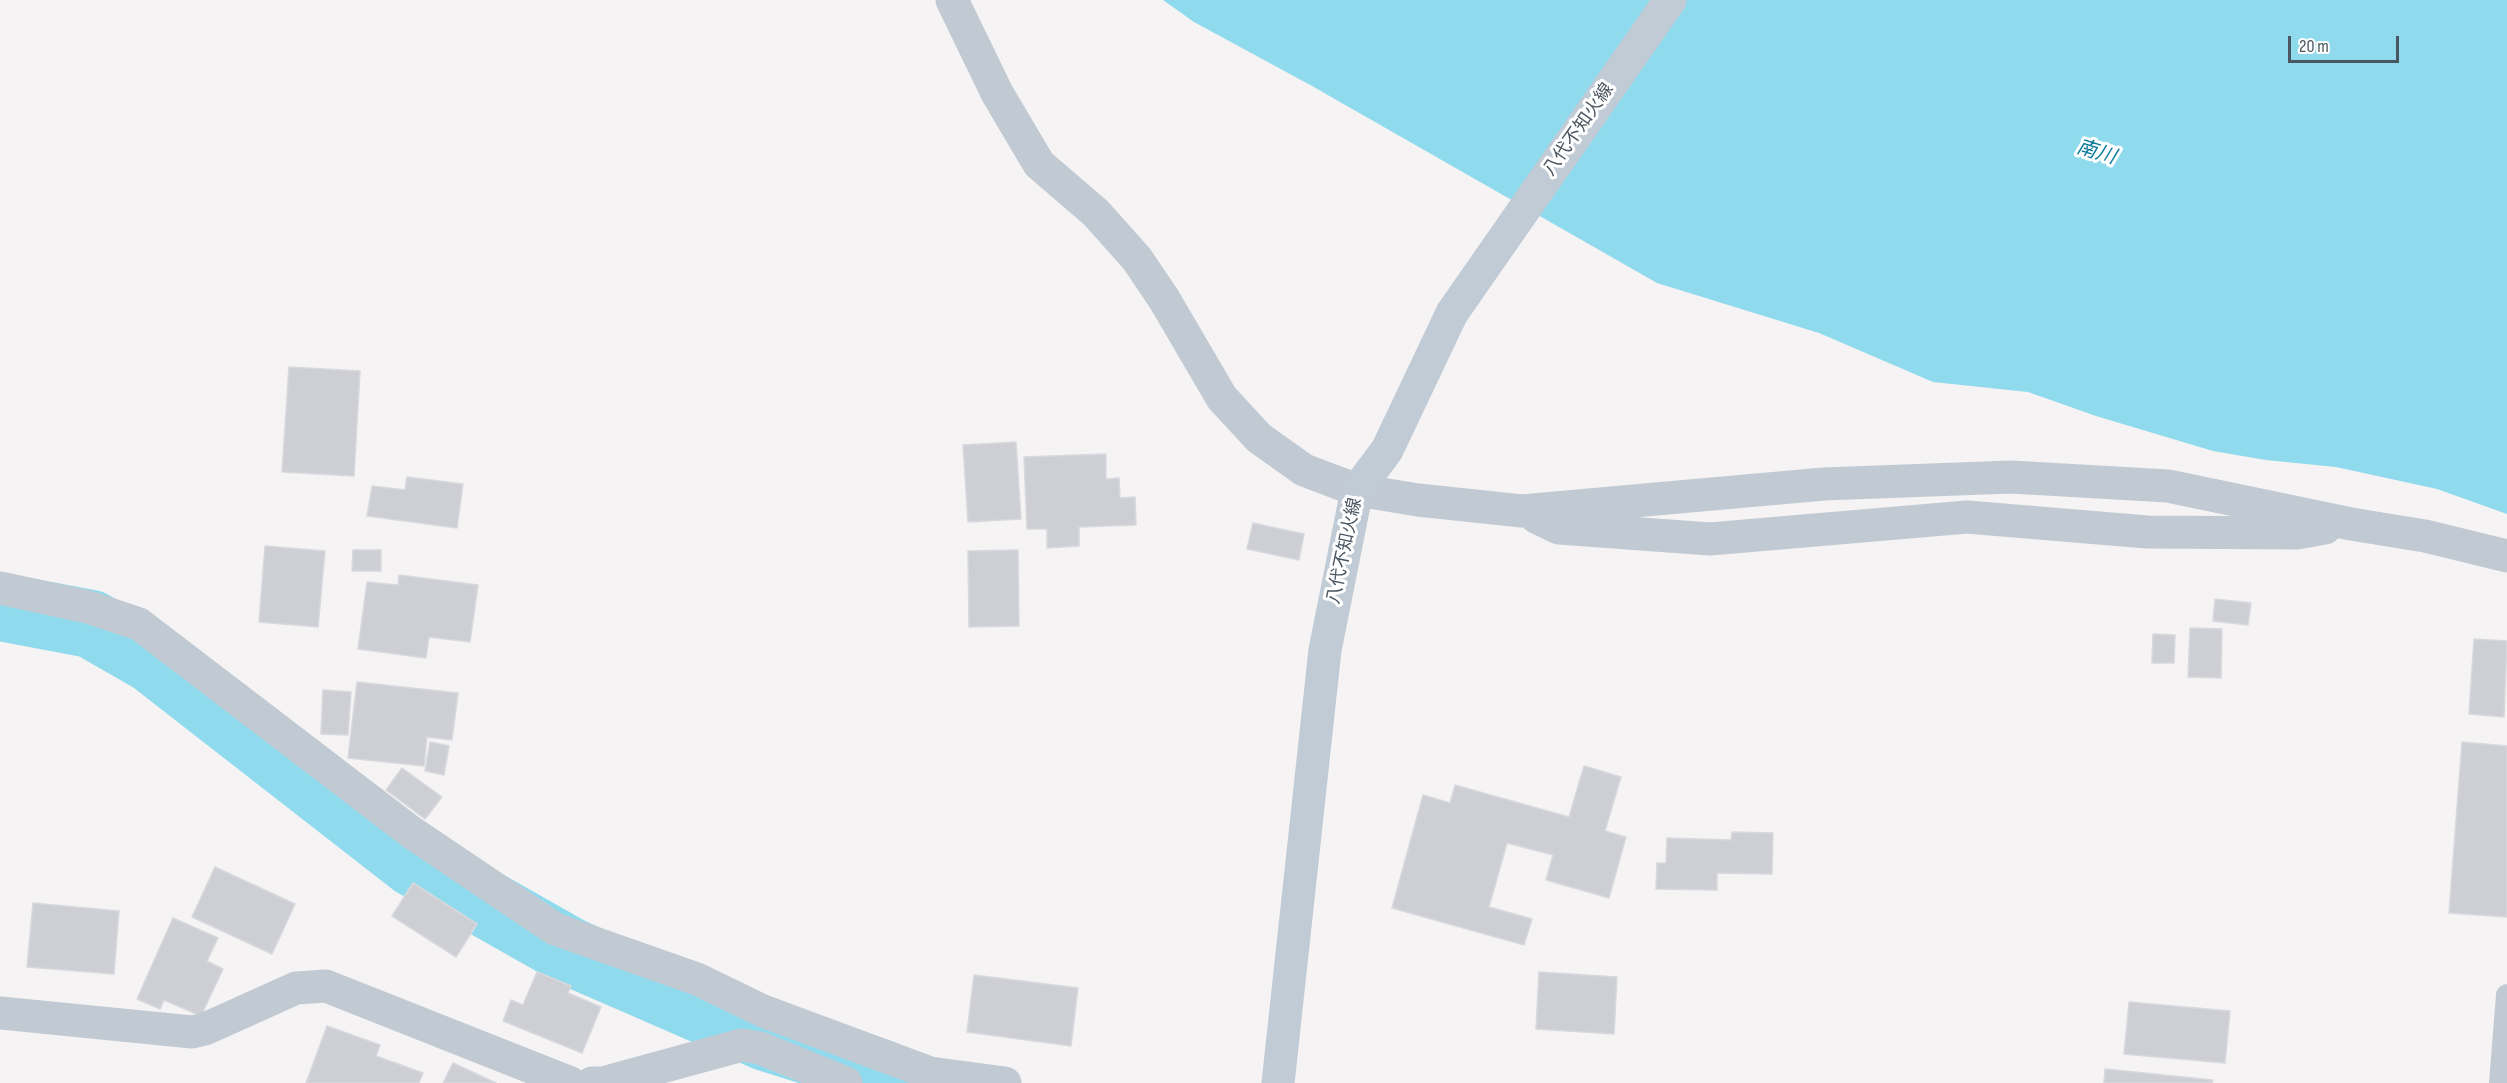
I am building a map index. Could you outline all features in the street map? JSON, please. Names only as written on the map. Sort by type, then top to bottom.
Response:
[{"type":"main road","name":"八代不知火線","points":[[1278,1083],[1325,650],[1358,490],[1387,450],[1452,313],[1670,0]]},
{"type":"street","points":[[952,0],[997,93],[1039,164],[1096,213],[1137,259],[1164,299],[1222,398],[1259,438],[1304,470],[1358,490],[1418,500],[1522,511],[1824,484],[2012,477],[2168,486],[2351,524],[2425,536],[2507,556]]},
{"type":"street","points":[[1522,511],[1559,528],[1710,539],[1967,517],[2147,532],[2296,533],[2351,524]]},
{"type":"street","points":[[0,588],[88,607],[139,624],[411,832],[555,929],[697,979],[763,1011],[930,1073],[1005,1083]]},
{"type":"street","points":[[0,1013],[192,1032],[205,1029],[296,988],[326,986],[571,1083]]},
{"type":"street","points":[[592,1083],[603,1083],[742,1045],[760,1048],[846,1083]]},
{"type":"lane","points":[[2500,1083],[2507,994]]},
{"type":"water","name":"南川","points":[[1163,0],[2507,0],[2507,514],[2437,489],[2336,467],[2266,460],[2213,451],[2096,416],[2028,392],[1933,382],[1819,333],[1657,283],[1312,86],[1194,22]]},
{"type":"building","points":[[289,367],[360,371],[354,476],[282,472]]},
{"type":"building","points":[[1016,442],[1021,519],[968,522],[963,445]]},
{"type":"building","points":[[1106,454],[1106,479],[1119,478],[1120,498],[1135,497],[1136,525],[1079,527],[1079,546],[1047,548],[1047,529],[1027,529],[1024,457]]},
{"type":"building","points":[[407,477],[463,484],[457,528],[367,516],[372,486],[405,490]]},
{"type":"building","points":[[1253,523],[1304,534],[1299,560],[1247,549]]},
{"type":"building","points":[[265,546],[325,551],[318,627],[259,622]]},
{"type":"building","points":[[353,550],[381,550],[381,571],[352,571]]},
{"type":"building","points":[[1018,550],[1019,626],[969,627],[968,551]]},
{"type":"building","points":[[399,575],[478,585],[470,642],[429,637],[426,658],[358,649],[367,582],[398,585]]},
{"type":"building","points":[[2215,599],[2251,603],[2248,625],[2213,621]]},
{"type":"building","points":[[2190,628],[2222,629],[2221,678],[2188,677]]},
{"type":"building","points":[[2153,634],[2175,635],[2174,663],[2152,663]]},
{"type":"building","points":[[2474,639],[2507,641],[2504,717],[2469,714]]},
{"type":"building","points":[[357,682],[458,693],[452,740],[427,737],[424,766],[348,758]]},
{"type":"building","points":[[323,690],[351,692],[348,735],[321,734]]},
{"type":"building","points":[[430,742],[449,746],[444,775],[425,771]]},
{"type":"building","points":[[2462,742],[2507,746],[2507,917],[2449,913]]},
{"type":"building","points":[[1584,766],[1621,777],[1605,831],[1626,837],[1609,898],[1546,880],[1553,855],[1507,843],[1489,907],[1532,919],[1524,945],[1392,908],[1423,795],[1450,803],[1455,785],[1569,817]]},
{"type":"building","points":[[402,768],[442,797],[425,819],[386,790]]},
{"type":"building","points":[[1732,832],[1773,833],[1772,874],[1717,873],[1717,890],[1656,889],[1657,863],[1666,863],[1667,838],[1731,840]]},
{"type":"building","points":[[215,867],[295,904],[272,954],[192,917]]},
{"type":"building","points":[[413,883],[477,924],[456,957],[392,916]]},
{"type":"building","points":[[33,903],[119,911],[114,974],[27,967]]},
{"type":"building","points":[[173,918],[218,938],[207,961],[223,969],[201,1016],[164,1000],[160,1009],[137,999]]},
{"type":"building","points":[[537,972],[571,986],[568,993],[601,1007],[582,1053],[503,1021],[511,1000],[523,1005]]},
{"type":"building","points":[[1539,972],[1617,977],[1614,1034],[1536,1029]]},
{"type":"building","points":[[974,975],[1078,988],[1071,1046],[967,1032]]},
{"type":"building","points":[[2129,1002],[2230,1011],[2225,1063],[2124,1054]]},
{"type":"building","points":[[327,1026],[380,1045],[376,1056],[423,1073],[419,1083],[306,1083]]},
{"type":"building","points":[[453,1063],[496,1083],[443,1083]]},
{"type":"building","points":[[2105,1069],[2213,1080],[2212,1083],[2104,1083]]},
{"type":"waterway","points":[[0,607],[91,624],[152,659],[414,863],[573,953],[766,1037],[880,1073],[901,1083]]}]
